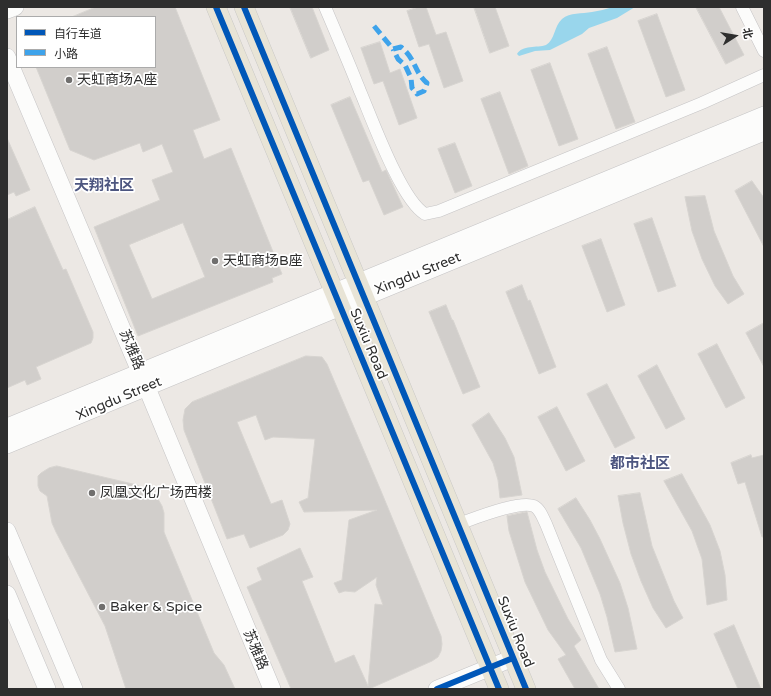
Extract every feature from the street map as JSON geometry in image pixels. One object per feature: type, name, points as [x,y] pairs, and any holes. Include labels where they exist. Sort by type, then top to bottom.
[{"type":"main road","points":[[7,10],[15,7]]},
{"type":"main road","name":"Suxiu Road","points":[[216,7],[499,689]]},
{"type":"main road","name":"Suxiu Road","points":[[244,7],[526,689]]},
{"type":"main road","name":"苏雅路","points":[[7,57],[272,689]]},
{"type":"main road","name":"Xingdu Street","points":[[7,445],[143,380],[361,289],[764,115]]},
{"type":"main road","name":"Xingdu Street","points":[[361,289],[764,132]]},
{"type":"main road","name":"Xingdu Street","points":[[7,427],[143,380]]},
{"type":"main road","points":[[7,531],[74,689]]},
{"type":"main road","points":[[7,594],[47,689]]},
{"type":"main road","points":[[438,689],[513,658]]},
{"type":"street","points":[[325,7],[397,177],[412,200],[425,214],[433,213],[446,208],[702,103],[764,75]]},
{"type":"street","points":[[742,7],[764,51]]},
{"type":"street","points":[[458,524],[511,507],[527,505],[536,508],[546,524],[601,660],[619,689]]},
{"type":"water","points":[[613,7],[635,7],[617,18],[589,28],[582,34],[550,50],[535,51],[519,56],[517,54],[522,49],[542,46],[549,43],[557,25],[565,17],[572,14],[595,12]]},
{"type":"building","points":[[96,7],[175,7],[220,120],[193,130],[204,159],[231,148],[282,274],[272,278],[273,282],[138,336],[94,227],[160,200],[152,180],[173,172],[162,144],[143,152],[140,143],[94,160],[70,150],[36,68],[156,68],[156,16],[74,16]],"holes":[[[183,223],[205,277],[152,299],[129,245]]]},
{"type":"building","points":[[290,7],[312,7],[329,50],[311,58]]},
{"type":"building","points":[[419,7],[426,7],[436,35],[446,32],[463,81],[444,88],[429,44],[419,47],[407,11]]},
{"type":"building","points":[[474,7],[495,7],[509,46],[490,53]]},
{"type":"building","points":[[696,7],[719,7],[744,55],[726,64]]},
{"type":"building","points":[[657,14],[685,90],[666,97],[638,21]]},
{"type":"building","points":[[380,42],[390,73],[400,69],[417,118],[399,125],[383,81],[374,84],[361,48]]},
{"type":"building","points":[[607,47],[635,122],[616,129],[588,54]]},
{"type":"building","points":[[550,63],[578,139],[559,146],[531,70]]},
{"type":"building","points":[[500,92],[528,166],[509,174],[481,99]]},
{"type":"building","points":[[350,97],[382,172],[386,170],[403,207],[384,215],[369,180],[363,182],[331,105]]},
{"type":"building","points":[[7,138],[30,190],[16,196],[14,192],[7,195]]},
{"type":"building","points":[[455,143],[472,186],[455,193],[438,149]]},
{"type":"building","points":[[752,181],[764,198],[764,247],[735,191]]},
{"type":"building","points":[[705,196],[714,231],[733,276],[744,294],[728,304],[715,286],[702,259],[692,231],[685,197]]},
{"type":"building","points":[[35,207],[63,270],[66,269],[93,332],[93,338],[91,343],[36,367],[41,379],[27,385],[25,380],[7,388],[7,220]]},
{"type":"building","points":[[652,218],[676,286],[658,292],[634,224]]},
{"type":"building","points":[[601,239],[625,305],[607,312],[582,246]]},
{"type":"building","points":[[522,285],[528,301],[530,300],[556,367],[539,374],[506,292]]},
{"type":"building","points":[[446,305],[480,387],[463,394],[429,312]]},
{"type":"building","points":[[764,323],[764,367],[746,333]]},
{"type":"building","points":[[717,344],[745,398],[726,408],[698,354]]},
{"type":"building","points":[[306,356],[322,357],[327,364],[441,636],[441,651],[438,657],[369,689],[291,689],[247,587],[262,580],[257,568],[300,548],[313,577],[302,581],[335,663],[354,655],[368,686],[375,604],[383,605],[376,585],[377,577],[355,592],[345,591],[339,593],[334,583],[342,580],[349,520],[377,510],[304,512],[299,502],[308,498],[315,439],[273,437],[265,440],[256,415],[237,422],[271,504],[282,500],[290,524],[288,530],[283,535],[250,548],[244,534],[227,539],[184,430],[183,420],[185,409],[192,402]]},
{"type":"building","points":[[657,365],[685,419],[666,429],[638,376]]},
{"type":"building","points":[[607,384],[635,438],[615,448],[587,394]]},
{"type":"building","points":[[557,407],[585,461],[566,471],[538,417]]},
{"type":"building","points":[[489,413],[505,438],[514,457],[522,495],[500,498],[498,480],[493,463],[472,425]]},
{"type":"building","points":[[751,455],[752,458],[764,455],[764,537],[762,537],[745,482],[738,484],[731,463]]},
{"type":"building","points":[[57,466],[137,485],[158,499],[164,513],[164,532],[166,537],[214,653],[224,665],[235,689],[126,689],[105,626],[56,532],[52,523],[47,496],[40,491],[38,486],[38,476],[49,468]]},
{"type":"building","points":[[682,474],[710,525],[720,551],[725,575],[727,600],[707,605],[702,559],[692,531],[664,481]]},
{"type":"building","points":[[640,493],[652,546],[674,601],[683,618],[666,628],[653,608],[641,581],[631,554],[623,523],[618,496]]},
{"type":"building","points":[[576,498],[600,539],[620,583],[628,608],[637,649],[615,652],[600,594],[581,548],[558,509]]},
{"type":"building","points":[[527,512],[537,550],[545,572],[568,619],[581,640],[574,646],[599,689],[575,689],[558,659],[566,655],[548,630],[525,582],[509,531],[507,516]]},
{"type":"building","points":[[734,625],[761,689],[738,689],[714,634]]},
{"type":"marked path","points":[[374,26],[393,49],[401,47],[410,56],[423,79],[427,83],[424,91],[417,94],[412,88],[411,78],[405,65],[398,59],[393,49]]},
{"type":"cycle path","points":[[216,7],[499,689]]},
{"type":"cycle path","points":[[244,7],[526,689]]},
{"type":"cycle path","points":[[437,689],[513,658]]},
{"type":"place","name":"天虹商场A座","points":[[69,80]]},
{"type":"place","name":"天虹商场B座","points":[[215,261]]},
{"type":"place","name":"凤凰文化广场西楼","points":[[92,493]]},
{"type":"place","name":"Baker & Spice","points":[[102,607]]},
{"type":"district","name":"天翔社区","points":[[104,186]]},
{"type":"district","name":"都市社区","points":[[640,464]]}]
